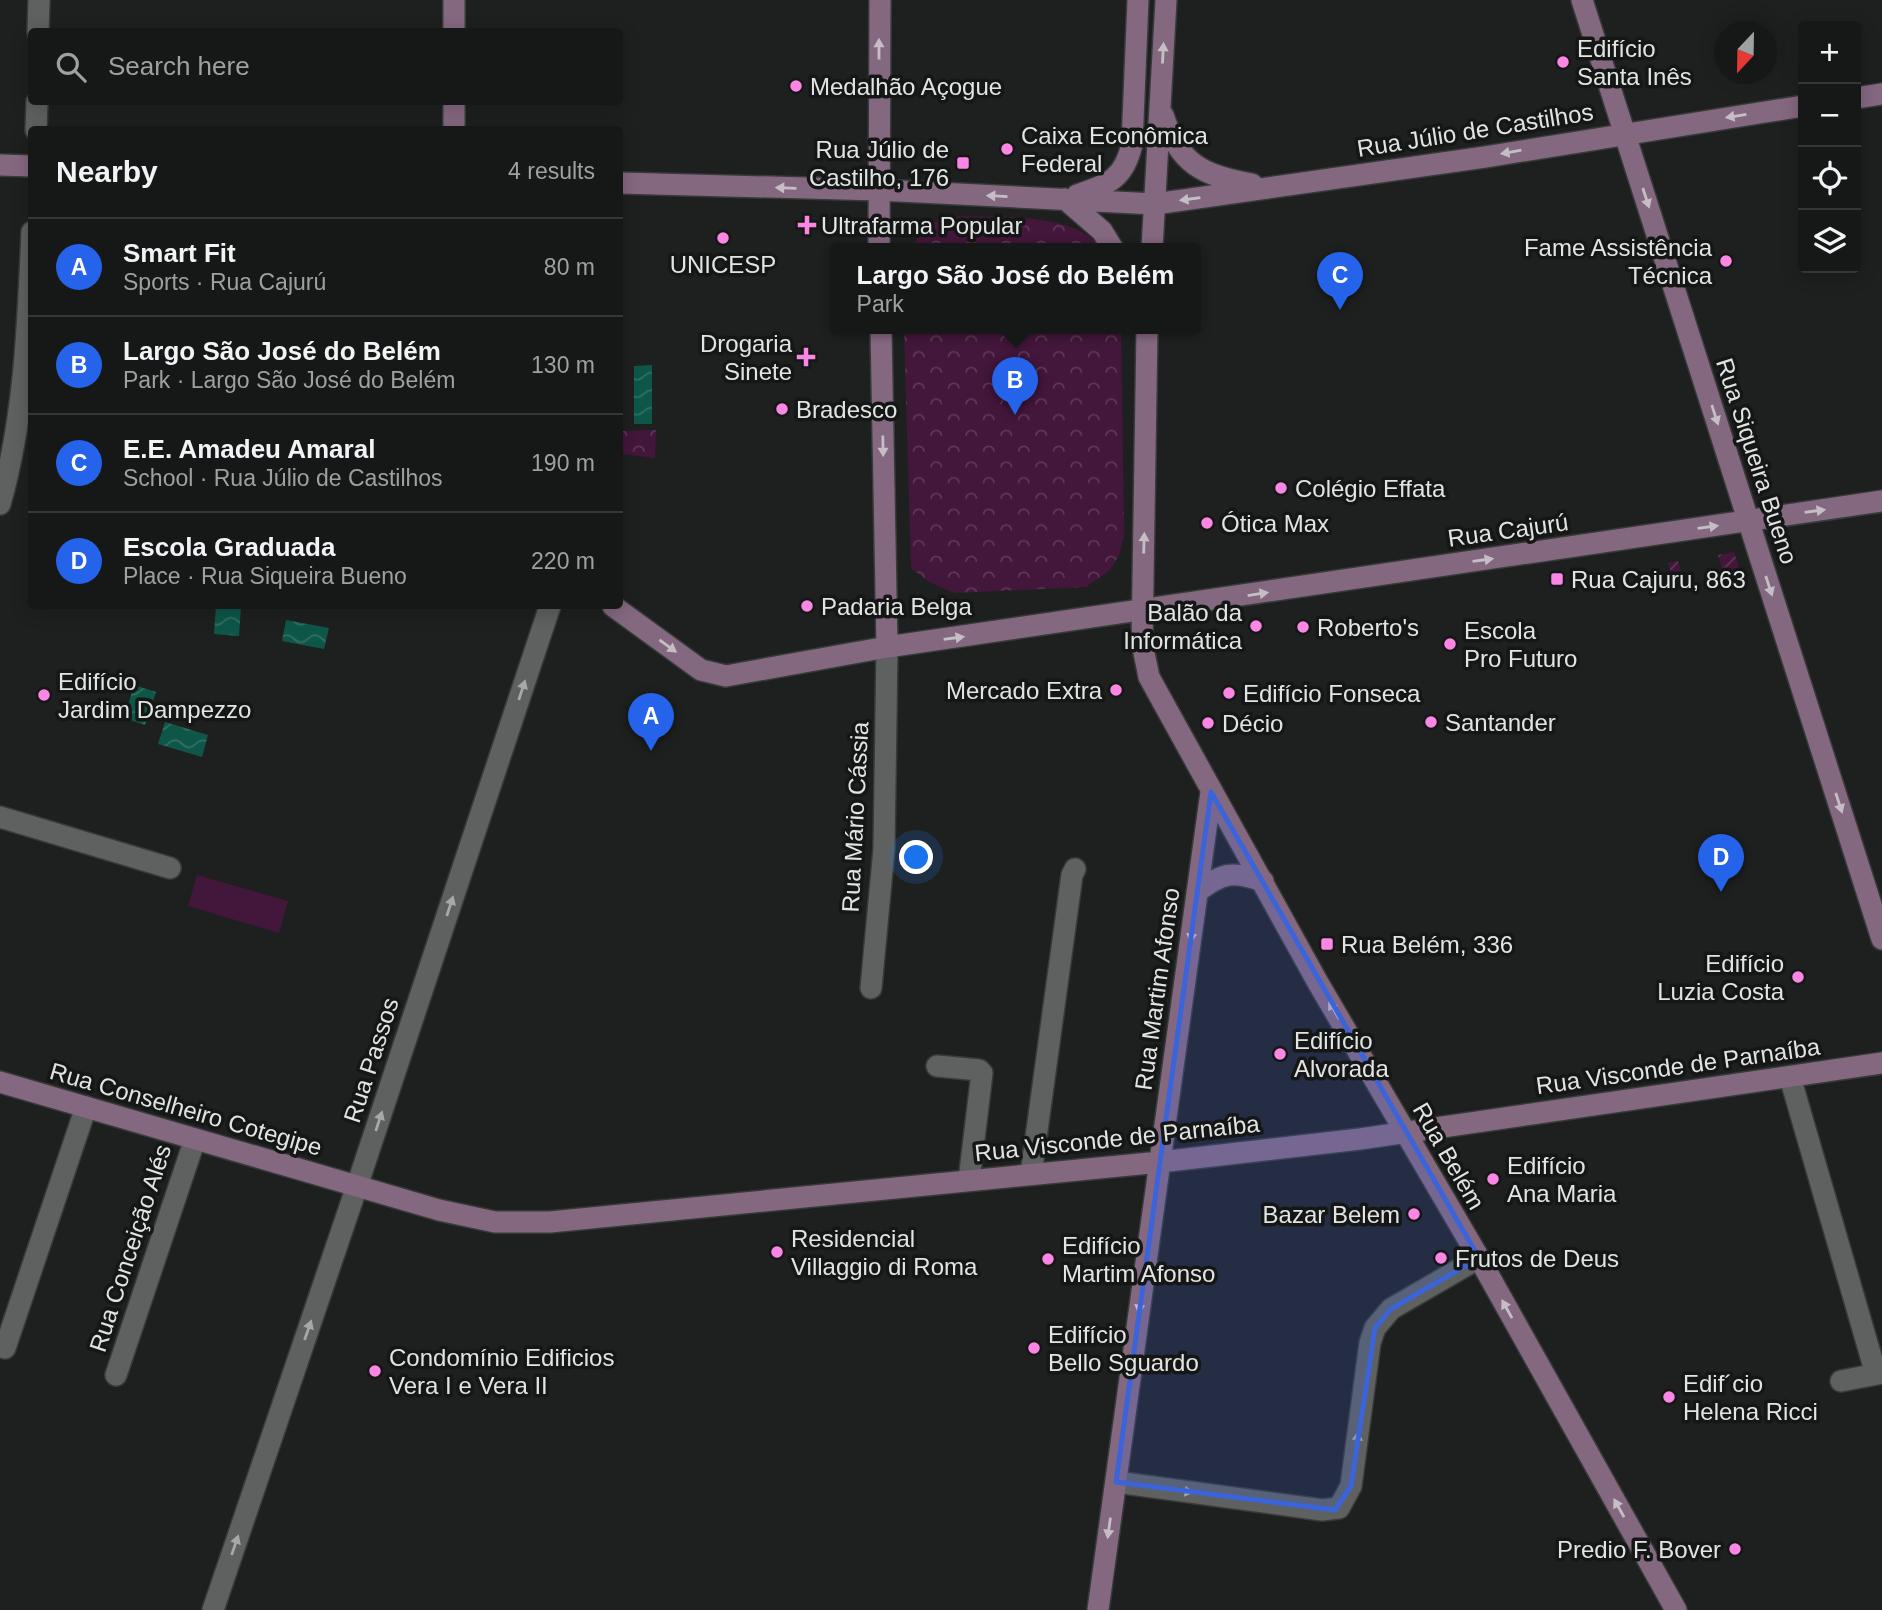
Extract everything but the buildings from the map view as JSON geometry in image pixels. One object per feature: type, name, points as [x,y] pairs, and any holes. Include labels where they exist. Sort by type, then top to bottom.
[{"type":"street","points":[[38,28],[39,0]]},
{"type":"street","points":[[454,0],[454,28]]},
{"type":"street","points":[[879,243],[880,0]]},
{"type":"street","points":[[1109,243],[1102,231],[1065,199],[1110,183],[1125,165],[1132,144],[1138,0]]},
{"type":"street","points":[[1152,243],[1166,0]]},
{"type":"street","name":"Rua Siqueira Bueno","points":[[1582,0],[1882,939]]},
{"type":"street","points":[[1861,97],[1882,94]]},
{"type":"street","points":[[36,126],[37,105]]},
{"type":"street","points":[[454,105],[454,126]]},
{"type":"street","points":[[1160,106],[1170,136],[1183,156],[1199,169],[1221,179],[1275,187]]},
{"type":"street","name":"Rua Júlio de Castilhos","points":[[879,190],[1155,204],[1485,157],[1798,107]]},
{"type":"street","points":[[0,166],[28,166]]},
{"type":"street","points":[[623,183],[879,190]]},
{"type":"street","points":[[0,504],[8,436],[22,402],[28,300]]},
{"type":"street","points":[[881,334],[887,647]]},
{"type":"street","name":"Rua Belém","points":[[1147,334],[1142,643],[1149,677],[1211,792],[1479,1258],[1676,1610]]},
{"type":"street","name":"Rua Cajurú","points":[[617,609],[701,670],[726,676],[887,647],[1882,502]]},
{"type":"street","name":"Rua Passos","points":[[213,1610],[549,609]]},
{"type":"street","name":"Rua Mário Cássia","points":[[871,988],[884,849],[887,647]]},
{"type":"street","name":"Rua Martim Afonso","points":[[1098,1610],[1211,792]]},
{"type":"street","points":[[0,817],[170,868]]},
{"type":"street","points":[[1031,1174],[1072,875],[1075,869]]},
{"type":"street","points":[[1197,892],[1218,877],[1230,873],[1263,881]]},
{"type":"street","name":"Rua Visconde de Parnaíba","points":[[357,1186],[439,1210],[495,1222],[550,1222],[1160,1162],[1405,1133],[1882,1063]]},
{"type":"street","points":[[937,1066],[979,1070],[982,1073],[969,1180]]},
{"type":"street","points":[[1790,1077],[1879,1374],[1841,1381]]},
{"type":"street","name":"Rua Conselheiro Cotegipe","points":[[0,1082],[357,1186]]},
{"type":"street","points":[[5,1348],[86,1107]]},
{"type":"street","name":"Rua Conceição Alés","points":[[116,1374],[195,1139]]},
{"type":"street","points":[[1116,1482],[1322,1510],[1339,1508],[1351,1486],[1370,1343],[1375,1328],[1391,1309],[1479,1258]]},
{"type":"highlighted area","points":[[1211,792],[1479,1258],[1391,1309],[1375,1328],[1351,1486],[1335,1510],[1116,1482]]},
{"type":"green space","points":[[948,216],[1030,219],[1073,228],[1089,236],[1095,243],[915,243],[923,227]]},
{"type":"green space","points":[[904,334],[1121,334],[1124,536],[1119,555],[1110,570],[1086,587],[954,593],[929,582],[911,568]]},
{"type":"green space","points":[[656,430],[655,458],[623,454],[623,431]]},
{"type":"green space","points":[[1734,552],[1740,571],[1724,576],[1718,555]]},
{"type":"green space","points":[[1678,561],[1686,587],[1677,591],[1668,563]]},
{"type":"green space","points":[[197,875],[288,901],[279,933],[188,906]]},
{"type":"water","points":[[652,365],[652,424],[634,424],[634,366]]},
{"type":"water","points":[[216,609],[241,609],[239,636],[214,634]]},
{"type":"water","points":[[286,620],[329,628],[324,649],[282,641]]},
{"type":"water","points":[[134,685],[156,692],[145,725],[124,718]]},
{"type":"water","points":[[165,722],[208,735],[202,757],[158,744]]},
{"type":"place","name":"Edifício Santa Inês","points":[[1563,62]]},
{"type":"place","name":"Medalhão Açogue","points":[[796,86]]},
{"type":"place","name":"Caixa Econômica Federal","points":[[1007,149]]},
{"type":"place","name":"Rua Júlio de Castilho, 176","points":[[963,163]]},
{"type":"place","name":"Ultrafarma Popular","points":[[807,225]]},
{"type":"place","name":"UNICESP","points":[[723,238]]},
{"type":"place","name":"Fame Assistência Técnica","points":[[1726,261]]},
{"type":"place","name":"E.E. Amadeu Amaral","points":[[1340,310]]},
{"type":"place","name":"Drogaria Sinete","points":[[806,357]]},
{"type":"place","name":"Bradesco","points":[[782,409]]},
{"type":"place","name":"Largo São José do Belém","points":[[1015,415]]},
{"type":"place","name":"Colégio Effata","points":[[1281,488]]},
{"type":"place","name":"Ótica Max","points":[[1207,523]]},
{"type":"place","name":"Rua Cajuru, 863","points":[[1557,579]]},
{"type":"place","name":"Padaria Belga","points":[[807,606]]},
{"type":"place","name":"Balão da Informática","points":[[1256,626]]},
{"type":"place","name":"Roberto's","points":[[1303,627]]},
{"type":"place","name":"Escola Pro Futuro","points":[[1450,644]]},
{"type":"place","name":"Mercado Extra","points":[[1116,690]]},
{"type":"place","name":"Edifício Fonseca","points":[[1229,693]]},
{"type":"place","name":"Edifício Jardim Dampezzo","points":[[44,695]]},
{"type":"place","name":"Santander","points":[[1431,722]]},
{"type":"place","name":"Décio","points":[[1208,723]]},
{"type":"place","name":"Smart Fit","points":[[651,751]]},
{"type":"place","name":"Escola Graduada","points":[[1721,892]]},
{"type":"place","name":"Rua Belém, 336","points":[[1327,944]]},
{"type":"place","name":"Edifício Luzia Costa","points":[[1798,977]]},
{"type":"place","name":"Edifício Alvorada","points":[[1280,1054]]},
{"type":"place","name":"Edifício Ana Maria","points":[[1493,1179]]},
{"type":"place","name":"Bazar Belem","points":[[1414,1214]]},
{"type":"place","name":"Residencial Villaggio di Roma","points":[[777,1252]]},
{"type":"place","name":"Frutos de Deus","points":[[1441,1258]]},
{"type":"place","name":"Edifício Martim Afonso","points":[[1048,1259]]},
{"type":"place","name":"Edifício Bello Sguardo","points":[[1034,1348]]},
{"type":"place","name":"Condomínio Edificios Vera I e Vera II","points":[[375,1371]]},
{"type":"place","name":"Edif´cio Helena Ricci","points":[[1669,1397]]},
{"type":"place","name":"Predio F. Bover","points":[[1735,1549]]}]
